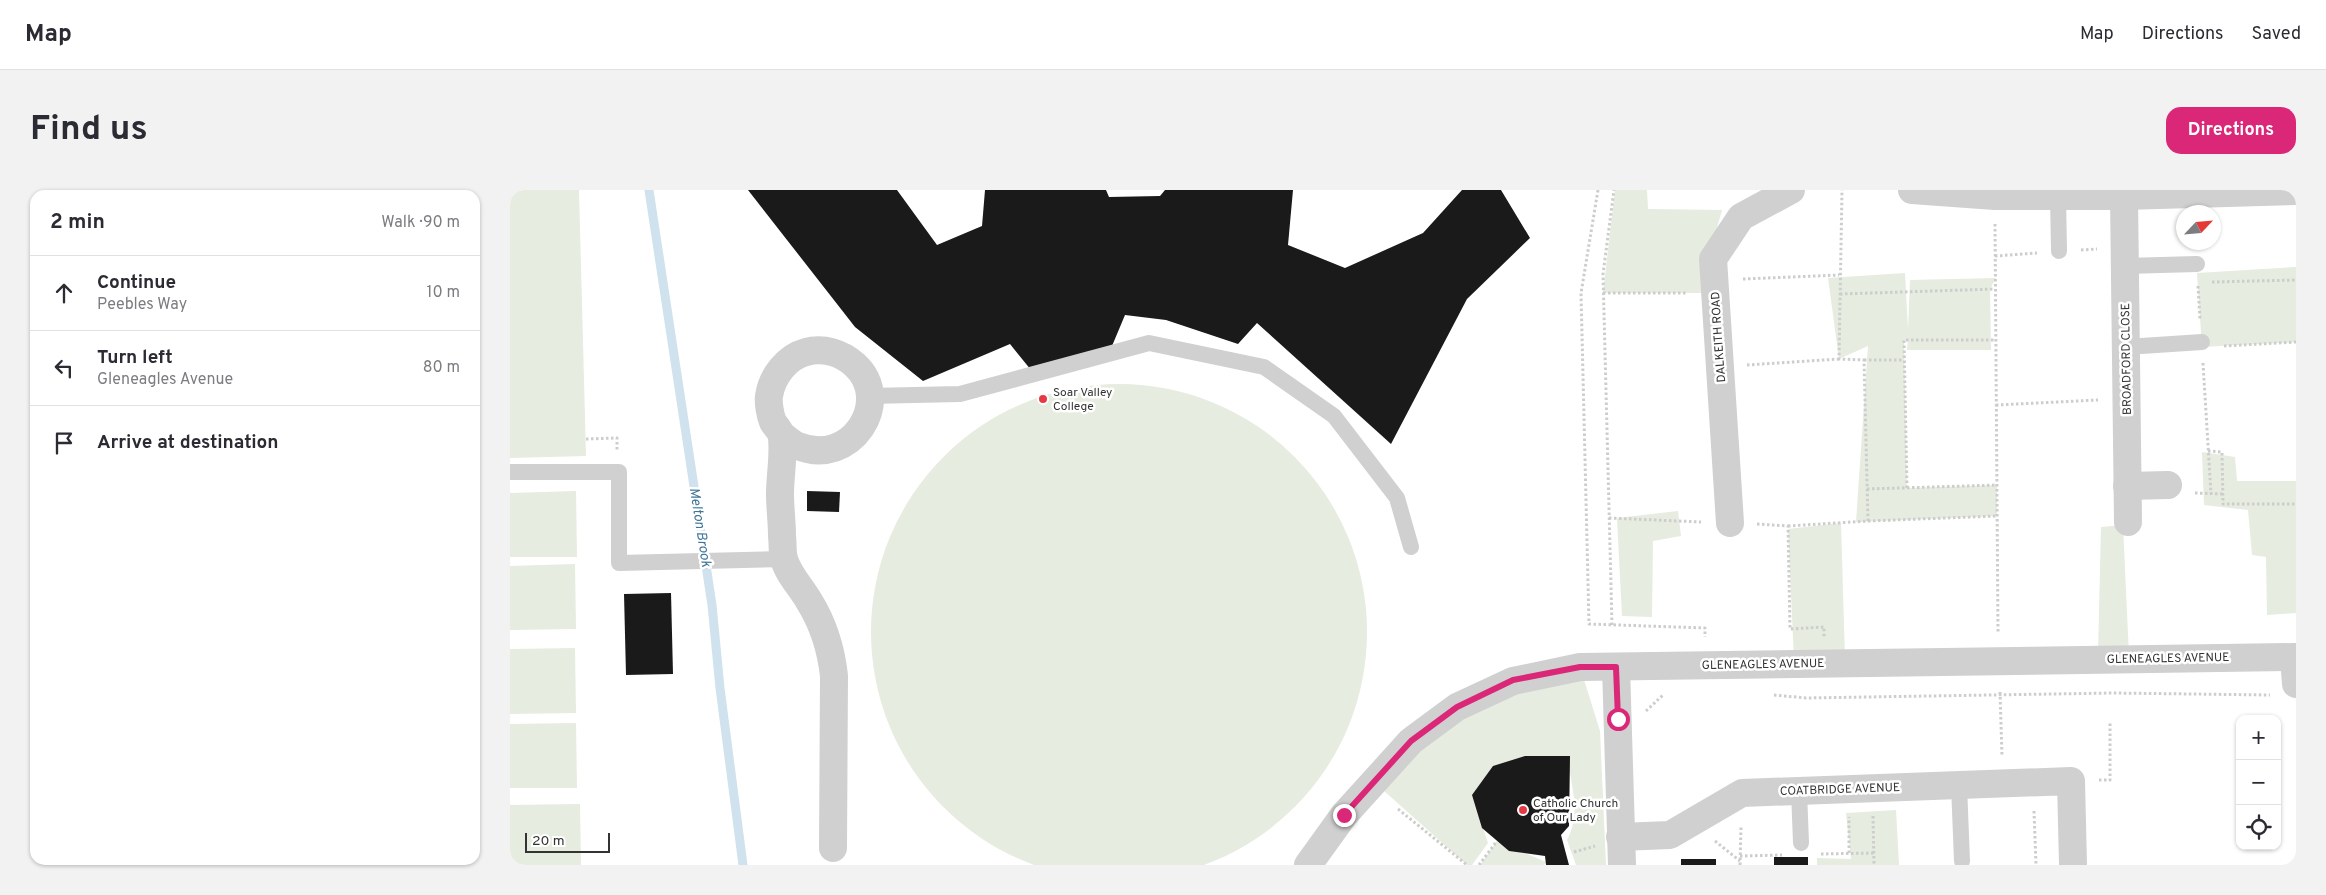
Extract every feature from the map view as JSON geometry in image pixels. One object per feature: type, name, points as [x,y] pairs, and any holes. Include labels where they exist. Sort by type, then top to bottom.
[{"type":"street","name":"DALKEITH ROAD","points":[[1730,523],[1713,259],[1741,217],[1791,190]]},
{"type":"street","points":[[1912,190],[1995,196],[2031,193],[2058,196],[2124,196],[2296,191]]},
{"type":"street","name":"BROADFORD CLOSE","points":[[2124,196],[2128,522]]},
{"type":"street","points":[[818,350],[836,353],[856,365],[866,380],[870,396],[868,414],[863,426],[852,439],[831,450],[814,451],[797,446],[782,436],[773,421],[769,397],[773,380],[789,360],[805,352],[818,350]]},
{"type":"street","points":[[782,436],[780,495],[784,559],[823,626],[831,652],[834,676],[833,848]]},
{"type":"street","points":[[2128,486],[2168,485]]},
{"type":"street","points":[[2286,690],[2295,657]]},
{"type":"street","name":"GLENEAGLES AVENUE","points":[[1308,865],[1344,815],[1411,741],[1457,707],[1513,680],[1580,667],[2295,657]]},
{"type":"street","points":[[1616,667],[1622,865]]},
{"type":"street","points":[[2071,781],[2073,865]]},
{"type":"street","name":"COATBRIDGE AVENUE","points":[[1620,837],[1670,834],[1742,793],[2071,781]]},
{"type":"lane","points":[[2058,196],[2059,251]]},
{"type":"lane","points":[[2125,266],[2197,264]]},
{"type":"lane","points":[[870,396],[960,394],[1149,343],[1264,367],[1334,416],[1397,498],[1411,547]]},
{"type":"lane","points":[[2126,347],[2202,344]]},
{"type":"lane","points":[[510,472],[618,472],[619,563],[784,559]]},
{"type":"lane","points":[[1959,785],[1962,861]]},
{"type":"lane","points":[[1799,791],[1801,843]]},
{"type":"path","points":[[1589,624],[1581,293],[1598,190]]},
{"type":"path","points":[[1612,624],[1603,274],[1614,190]]},
{"type":"path","points":[[1839,359],[1842,190]]},
{"type":"path","points":[[1995,196],[1997,660],[2003,784]]},
{"type":"path","points":[[2197,264],[2210,494]]},
{"type":"path","points":[[1604,293],[1840,275]]},
{"type":"path","points":[[2208,283],[2296,280]]},
{"type":"path","points":[[1840,294],[1995,289]]},
{"type":"path","points":[[1907,488],[1904,340],[1996,340]]},
{"type":"path","points":[[2202,344],[2296,342]]},
{"type":"path","points":[[1720,367],[1839,359],[1904,360]]},
{"type":"path","points":[[1864,360],[1868,521]]},
{"type":"path","points":[[1996,405],[2126,399]]},
{"type":"path","points":[[2208,451],[2222,452],[2223,504],[2296,504]]},
{"type":"path","points":[[1867,489],[1997,485]]},
{"type":"path","points":[[1609,518],[1788,526],[1997,516]]},
{"type":"path","points":[[1788,526],[1790,629],[1824,627],[1825,663]]},
{"type":"path","points":[[1767,694],[1806,698],[2286,690]]},
{"type":"path","points":[[2071,781],[2110,780],[2110,723]]},
{"type":"path","points":[[2033,783],[2036,865]]},
{"type":"path","points":[[1849,854],[1861,788]]},
{"type":"path","points":[[1861,788],[1874,865]]},
{"type":"path","points":[[1398,808],[1467,865]]},
{"type":"path","points":[[1479,865],[1497,841]]},
{"type":"shaded area","points":[[510,190],[579,190],[586,456],[510,458]]},
{"type":"shaded area","points":[[1615,190],[1647,190],[1648,209],[1722,210],[1712,246],[1711,293],[1603,293]]},
{"type":"shaded area","points":[[2296,267],[2296,342],[2202,347],[2197,273]]},
{"type":"shaded area","points":[[1905,273],[1908,330],[1910,280],[1996,278],[1990,289],[1991,350],[1907,350],[1908,339],[1904,341],[1907,488],[1997,485],[1997,516],[1856,522],[1868,346],[1839,359],[1828,278]]},
{"type":"shaded area","points":[[1119,384],[1167,389],[1214,403],[1236,413],[1257,426],[1294,457],[1325,494],[1338,515],[1348,537],[1362,584],[1367,632],[1362,680],[1348,727],[1338,749],[1325,770],[1294,807],[1257,838],[1236,851],[1214,861],[1167,875],[1119,880],[1071,875],[1024,861],[1002,851],[981,838],[944,807],[913,770],[900,749],[890,727],[876,680],[871,632],[876,584],[890,537],[900,515],[913,494],[944,457],[981,426],[1002,413],[1024,403],[1071,389]]},
{"type":"shaded area","points":[[2202,452],[2235,457],[2237,481],[2296,481],[2296,613],[2267,615],[2266,557],[2252,555],[2248,510],[2204,505]]},
{"type":"shaded area","points":[[576,491],[577,557],[510,557],[510,493]]},
{"type":"shaded area","points":[[1678,511],[1681,536],[1653,541],[1652,617],[1622,616],[1617,518]]},
{"type":"shaded area","points":[[1841,523],[1845,659],[1794,659],[1788,529]]},
{"type":"shaded area","points":[[2123,525],[2129,656],[2098,656],[2101,527]]},
{"type":"shaded area","points":[[575,564],[576,629],[510,630],[510,566]]},
{"type":"shaded area","points":[[575,648],[576,713],[510,714],[510,649]]},
{"type":"shaded area","points":[[1580,667],[1600,731],[1606,865],[1576,865],[1567,840],[1571,832],[1574,815],[1574,799],[1570,773],[1472,795],[1488,843],[1472,865],[1467,865],[1374,782],[1457,707]]},
{"type":"shaded area","points":[[576,723],[577,788],[510,788],[510,724]]},
{"type":"shaded area","points":[[580,804],[581,865],[510,865],[510,805]]},
{"type":"shaded area","points":[[1896,810],[1899,865],[1817,865],[1817,858],[1851,859],[1846,813]]},
{"type":"shaded area","points":[[1497,841],[1546,862],[1544,865],[1480,865]]},
{"type":"building","points":[[748,190],[897,190],[937,245],[982,226],[985,190],[1106,190],[1109,197],[1160,196],[1165,190],[1293,190],[1288,245],[1345,268],[1423,233],[1462,190],[1501,190],[1530,238],[1467,299],[1391,444],[1257,323],[1238,344],[1166,320],[1125,315],[1112,346],[1031,370],[1010,344],[923,381],[855,327]]},
{"type":"building","points":[[807,491],[840,492],[839,512],[807,511]]},
{"type":"building","points":[[671,593],[673,674],[626,675],[624,594]]},
{"type":"building","name":"Catholic Church of Our Lady","points":[[1525,756],[1570,756],[1569,826],[1561,835],[1569,865],[1546,865],[1545,856],[1509,851],[1482,828],[1472,795],[1493,766]]},
{"type":"building","points":[[1774,857],[1808,857],[1808,865],[1774,865]]},
{"type":"building","points":[[1681,859],[1716,859],[1716,865],[1681,865]]},
{"type":"waterway","name":"Melton Brook","points":[[649,190],[712,605],[720,688],[743,865]]},
{"type":"place","name":"Soar Valley College","points":[[1043,399]]},
{"type":"place","name":"Catholic Church of Our Lady","points":[[1523,810]]},
{"type":"route","points":[[1344,815],[1411,741],[1457,707],[1513,680],[1580,667],[1616,667],[1618,719]]}]
